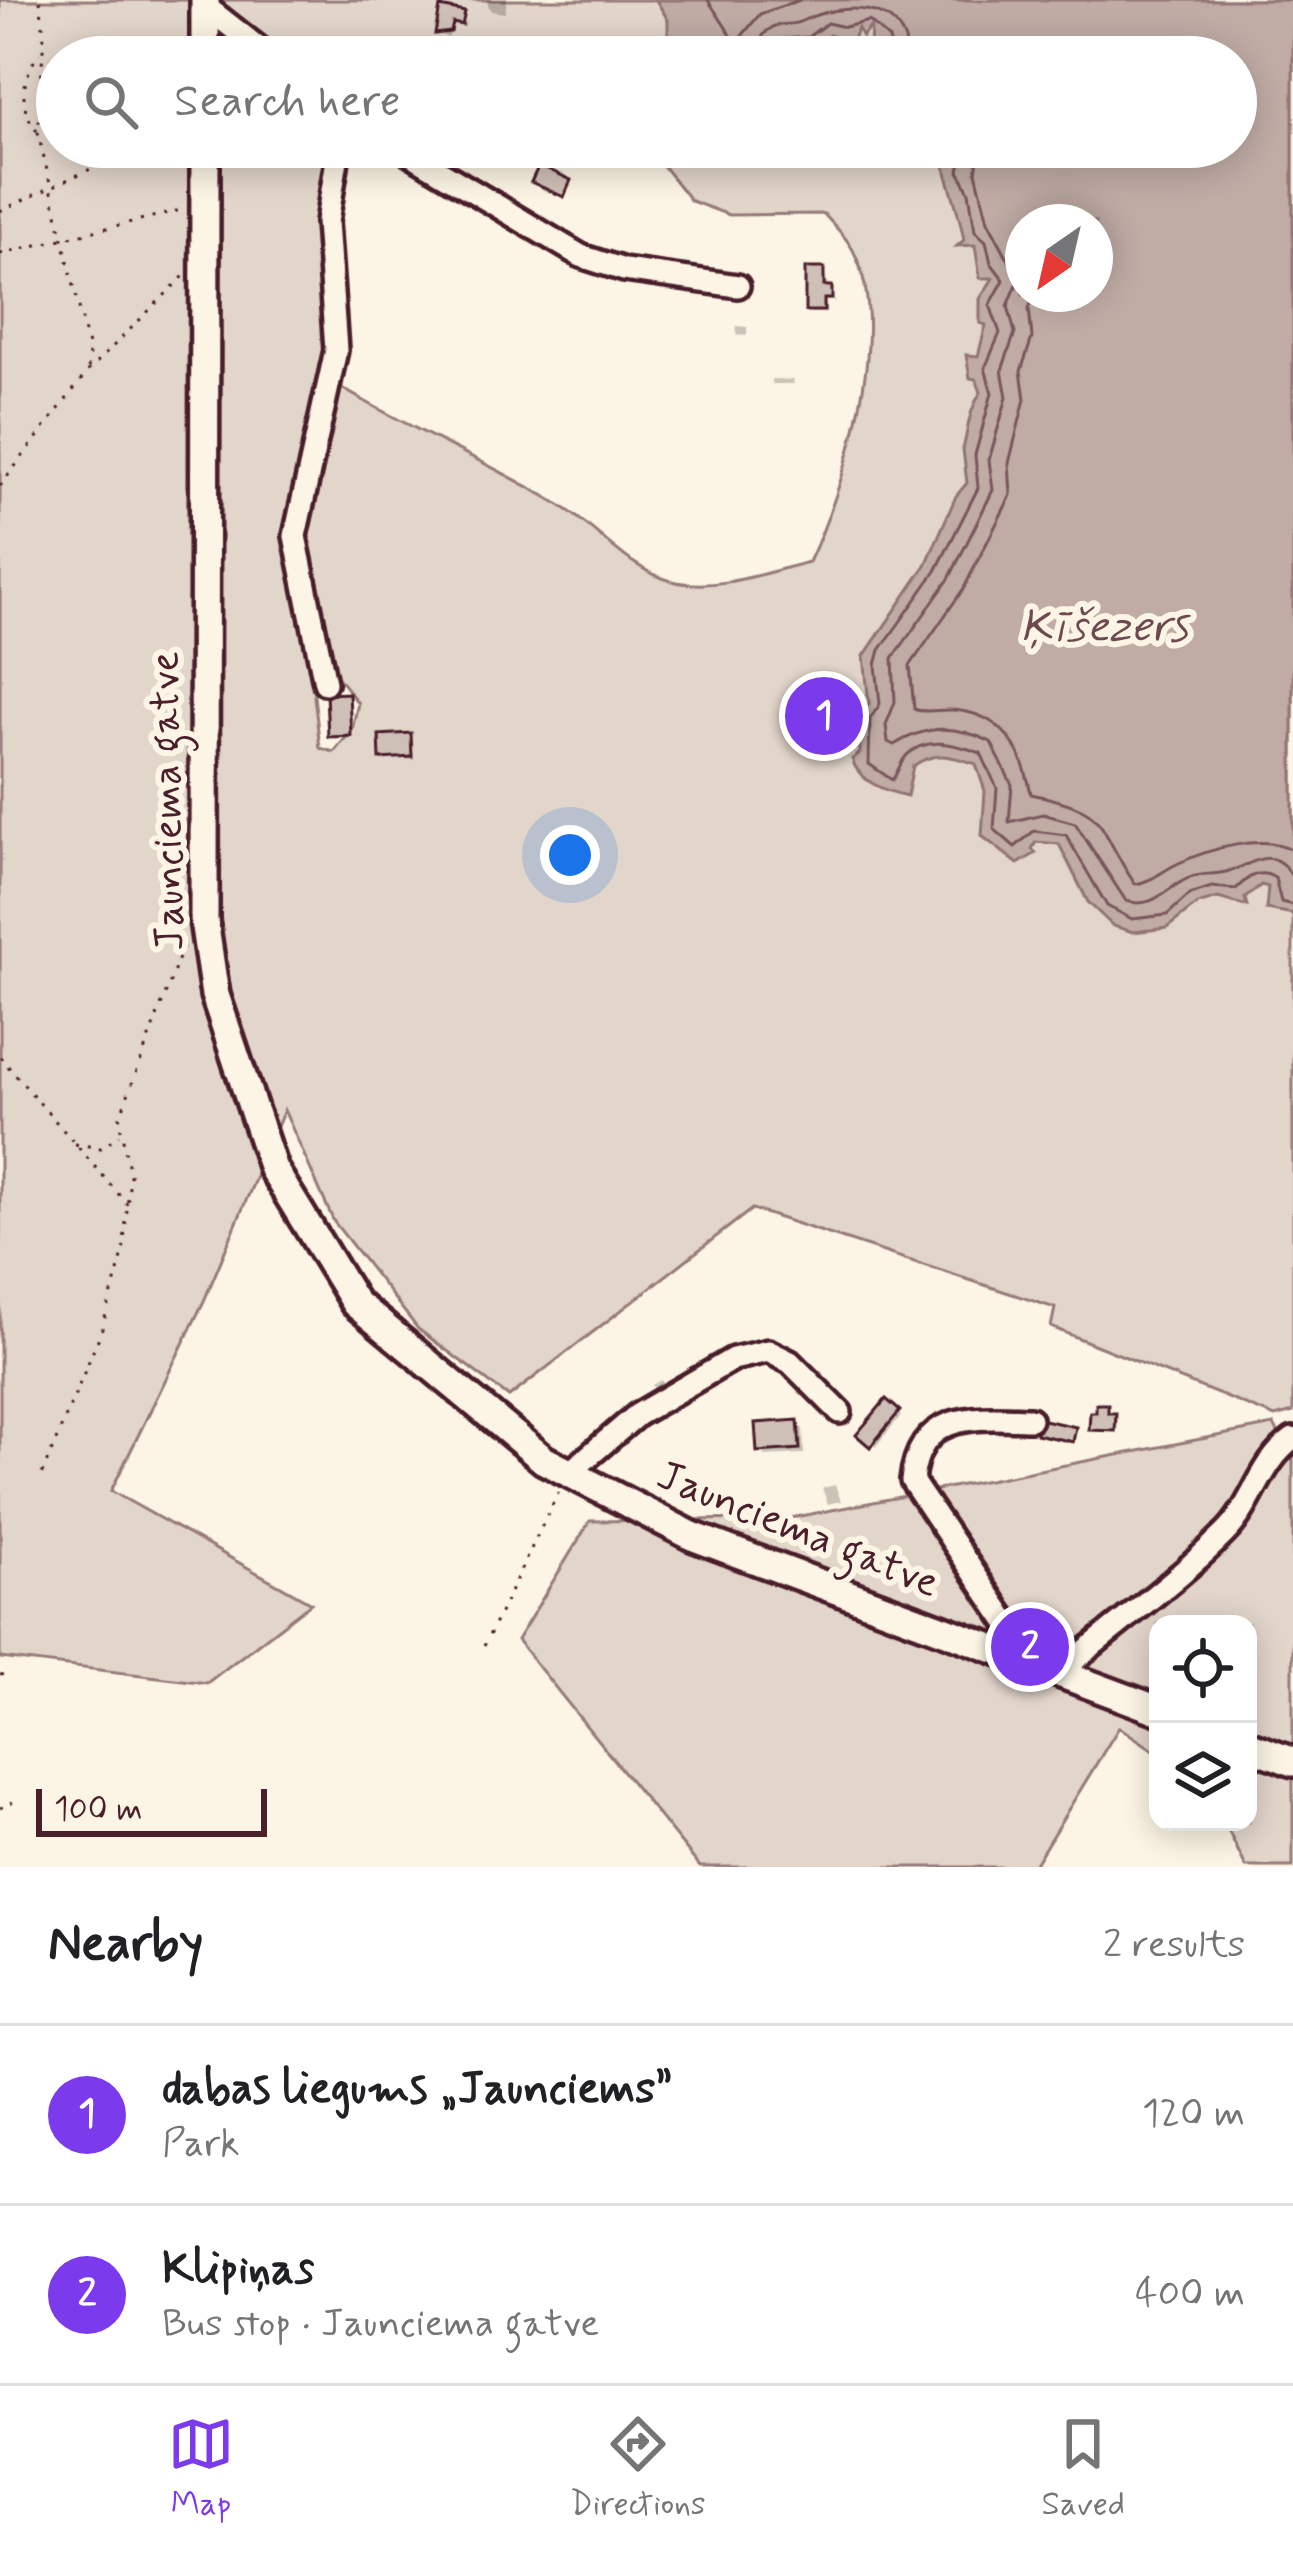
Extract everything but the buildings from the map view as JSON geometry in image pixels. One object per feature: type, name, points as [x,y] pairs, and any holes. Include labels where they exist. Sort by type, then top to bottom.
[{"type":"main road","points":[[205,3],[205,36]]},
{"type":"main road","name":"Jaunciema gatve","points":[[205,168],[204,920],[215,995],[273,1168],[356,1304],[544,1460],[692,1537],[1149,1707]]},
{"type":"main road","points":[[1257,1748],[1293,1762]]},
{"type":"street","points":[[205,3],[245,36]]},
{"type":"street","points":[[325,683],[295,536],[336,350],[327,222],[336,168]]},
{"type":"street","points":[[434,168],[581,256],[624,270],[737,286]]},
{"type":"street","points":[[569,1473],[638,1415],[734,1359],[768,1351],[790,1362],[840,1412]]},
{"type":"street","points":[[1030,1419],[975,1418],[940,1425],[915,1455],[912,1481],[1047,1667],[1223,1535],[1249,1506],[1272,1454],[1293,1439]]},
{"type":"path","points":[[40,0],[41,36]]},
{"type":"path","points":[[36,58],[25,75],[25,116],[36,130]]},
{"type":"path","points":[[44,168],[89,350],[88,371]]},
{"type":"path","points":[[0,211],[92,168]]},
{"type":"path","points":[[0,254],[205,206]]},
{"type":"path","points":[[0,486],[88,371],[204,255]]},
{"type":"path","points":[[42,1474],[101,1332],[130,1207],[119,1119],[178,951],[204,920]]},
{"type":"path","points":[[0,1057],[130,1207]]},
{"type":"path","points":[[75,1144],[101,1148],[121,1133]]},
{"type":"path","points":[[484,1646],[569,1473]]},
{"type":"path","points":[[0,1675],[11,1673]]},
{"type":"path","points":[[0,1808],[13,1802]]},
{"type":"shaded area","points":[[0,0],[1293,0],[1293,1412],[1275,1417],[1051,1327],[1055,1308],[752,1209],[509,1397],[418,1329],[334,1222],[284,1110],[204,1301],[111,1491],[311,1603],[207,1683],[0,1658]],"holes":[[[36,36],[1257,36],[1257,168],[665,168],[691,201],[729,215],[824,214],[850,245],[864,283],[866,364],[849,452],[809,562],[741,579],[689,584],[641,567],[558,504],[330,381],[340,168],[36,168]],[[305,618],[314,647],[358,703],[352,730],[334,752],[320,748]]]},
{"type":"shaded area","points":[[1274,1425],[1293,1458],[1293,1867],[1246,1867],[1228,1831],[1257,1831],[1257,1615],[1149,1615],[1149,1747],[1119,1727],[1033,1867],[700,1867],[517,1640],[590,1521],[785,1519]]},
{"type":"water","name":"Ķīšezers","points":[[656,0],[1293,0],[1293,914],[1266,909],[1268,887],[1261,885],[1245,898],[1247,906],[1218,898],[1197,904],[1167,928],[1133,932],[1113,926],[1088,902],[1059,844],[1036,842],[1032,849],[1036,853],[1018,864],[982,836],[985,791],[976,764],[944,756],[921,761],[913,766],[907,796],[867,779],[852,759],[860,753],[859,708],[869,704],[864,656],[926,565],[956,496],[967,483],[963,449],[981,392],[976,379],[970,378],[966,355],[978,356],[986,325],[980,323],[980,299],[993,278],[980,278],[975,245],[957,246],[964,240],[945,168],[1257,168],[1257,36],[870,36],[871,26],[863,36],[858,28],[854,36],[668,36],[668,20]]},
{"type":"place","name":"dabas liegums „Jaunciems”","points":[[824,716]]},
{"type":"place","name":"Klipiņas","points":[[1030,1647]]}]
